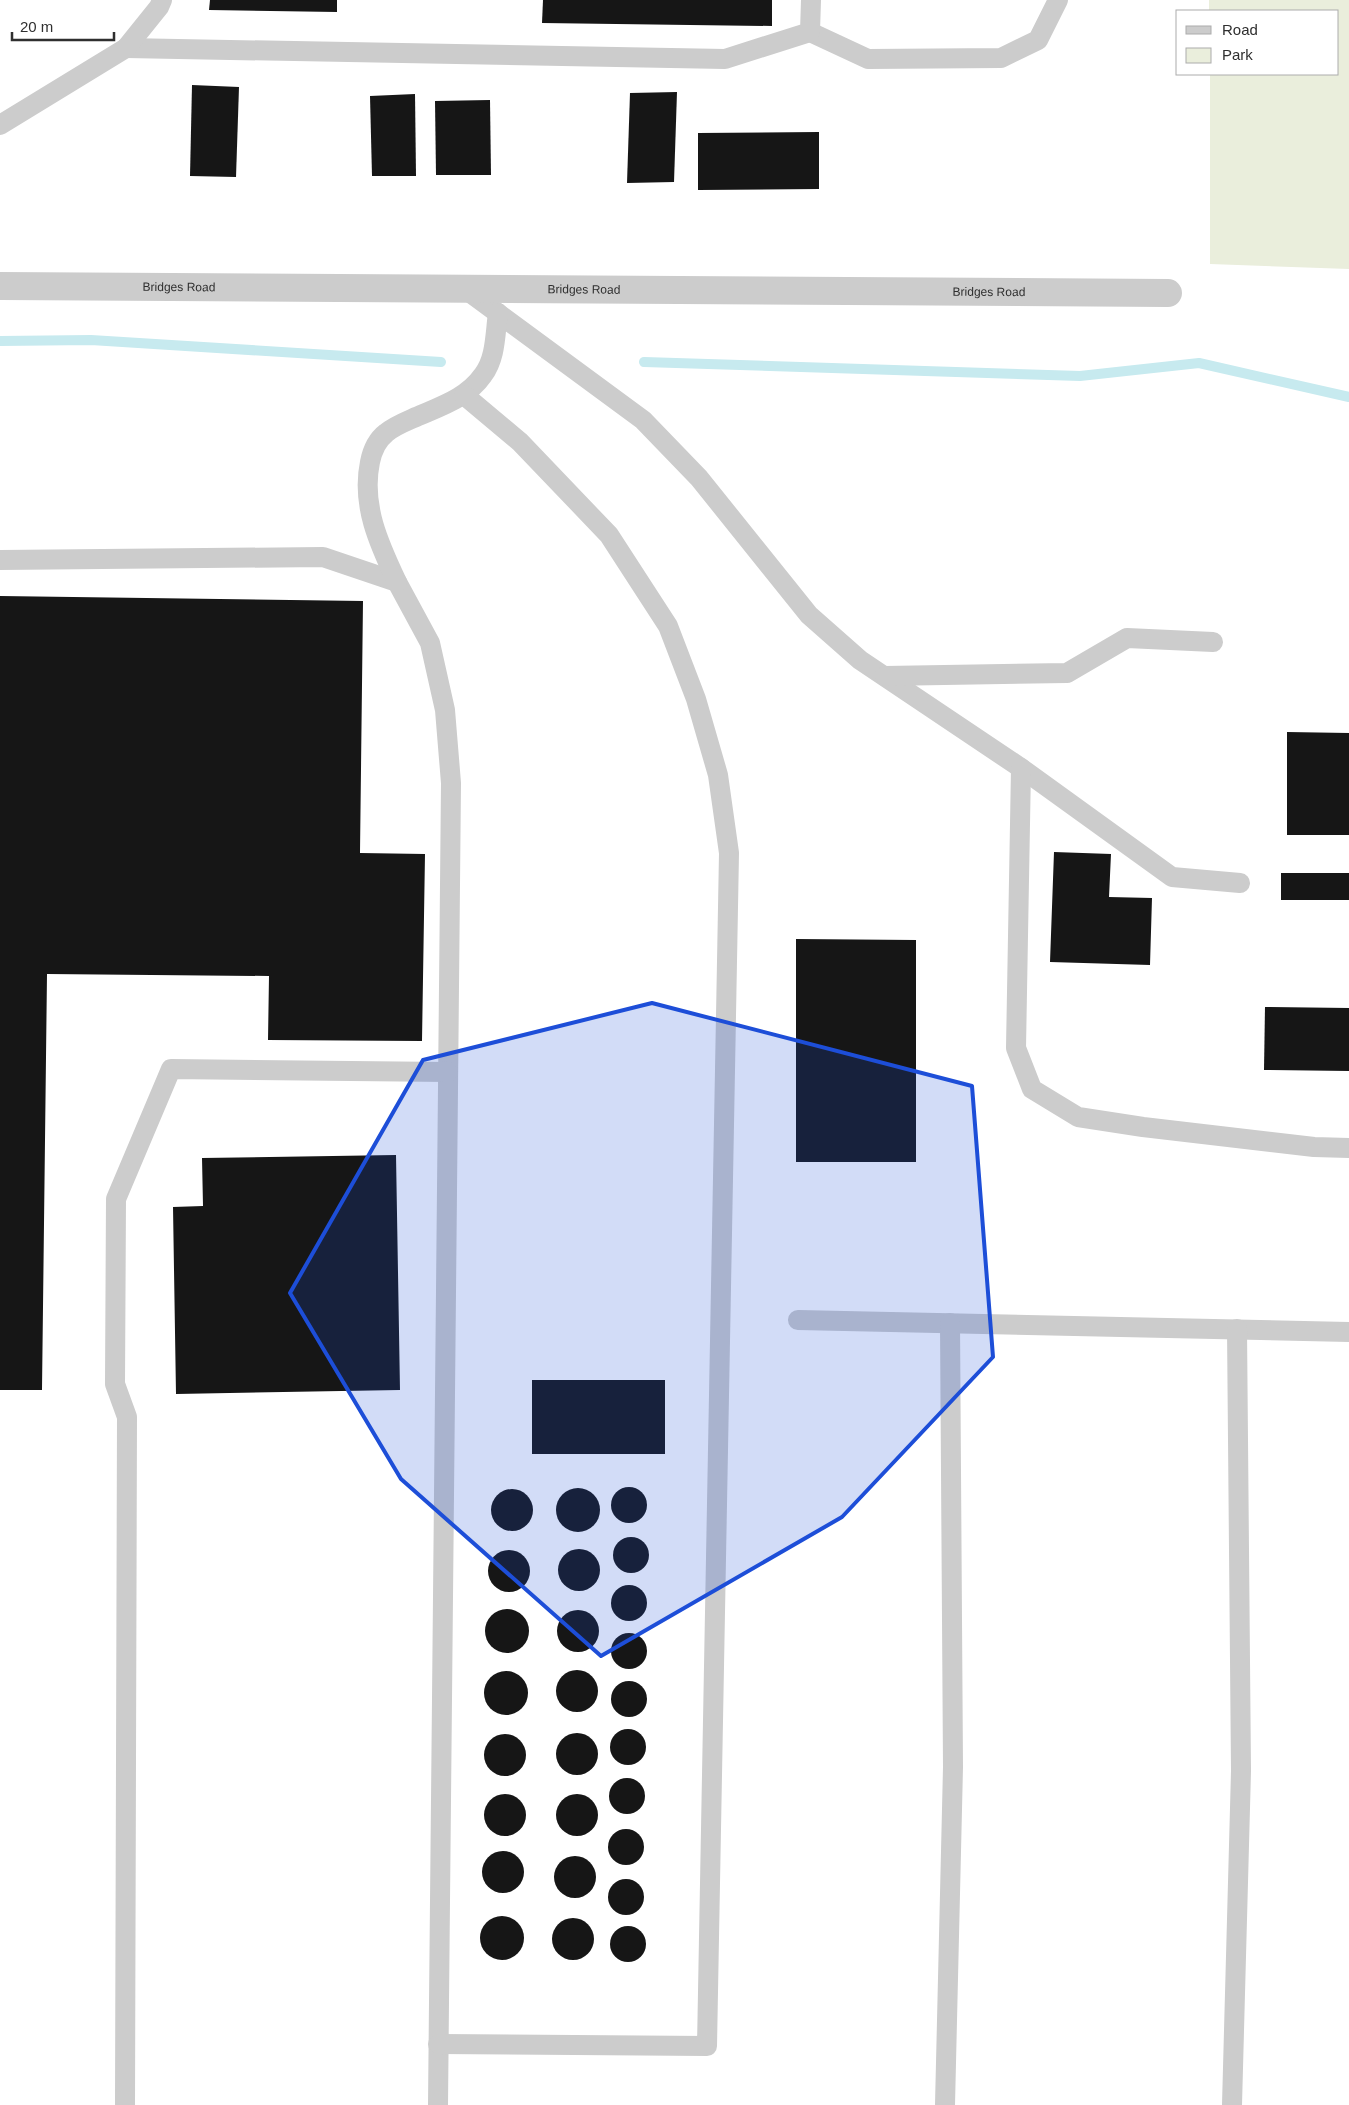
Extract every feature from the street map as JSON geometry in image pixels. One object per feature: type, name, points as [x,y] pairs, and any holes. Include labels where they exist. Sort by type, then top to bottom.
[{"type":"street","name":"Bridges Road","points":[[0,286],[1168,293]]},
{"type":"lane","points":[[0,125],[126,48],[160,7],[162,0]]},
{"type":"lane","points":[[810,32],[811,0]]},
{"type":"lane","points":[[126,48],[725,59],[810,32],[868,59],[1000,58],[1038,40],[1058,0]]},
{"type":"lane","points":[[465,289],[643,420],[699,478],[809,615],[860,660],[1021,768],[1172,877],[1240,883]]},
{"type":"lane","points":[[438,2105],[451,783],[445,710],[430,643],[379,544],[368,505],[367,477],[372,451],[385,433],[464,395],[480,379],[489,364],[498,313]]},
{"type":"lane","points":[[438,2044],[708,2046],[729,863],[718,775],[696,698],[668,626],[609,535],[520,442],[464,395]]},
{"type":"lane","points":[[0,560],[323,557],[397,582]]},
{"type":"lane","points":[[884,676],[1067,673],[1127,638],[1213,642]]},
{"type":"lane","points":[[1021,768],[1016,1048],[1032,1089],[1078,1117],[1314,1148],[1349,1148]]},
{"type":"lane","points":[[125,2105],[127,1417],[115,1384],[116,1199],[171,1069],[448,1072]]},
{"type":"lane","points":[[798,1320],[1349,1332]]},
{"type":"lane","points":[[945,2105],[953,1767],[950,1323]]},
{"type":"lane","points":[[1232,2105],[1242,1771],[1236,1329]]},
{"type":"highlighted area","points":[[652,1003],[972,1086],[993,1357],[842,1517],[601,1656],[401,1479],[290,1293],[423,1060]]},
{"type":"green space","points":[[1209,0],[1349,0],[1349,269],[1210,264],[1210,75],[1339,75],[1339,10],[1209,10]]},
{"type":"building","points":[[210,0],[337,0],[337,12],[209,10]]},
{"type":"building","points":[[543,0],[772,0],[772,26],[542,23]]},
{"type":"building","points":[[192,85],[239,87],[236,177],[190,176]]},
{"type":"building","points":[[677,92],[674,182],[627,183],[630,93]]},
{"type":"building","points":[[415,94],[416,176],[372,176],[370,96]]},
{"type":"building","points":[[490,100],[491,175],[436,175],[435,101]]},
{"type":"building","points":[[819,132],[819,189],[698,190],[698,133]]},
{"type":"building","points":[[0,596],[363,601],[360,853],[425,854],[422,1041],[268,1040],[269,976],[47,974],[42,1390],[0,1390]]},
{"type":"building","points":[[1287,732],[1349,733],[1349,835],[1287,835]]},
{"type":"building","points":[[1054,852],[1111,854],[1109,897],[1152,898],[1150,965],[1050,962]]},
{"type":"building","points":[[1281,873],[1349,873],[1349,900],[1281,900]]},
{"type":"building","points":[[796,939],[916,940],[916,1162],[796,1162]]},
{"type":"building","points":[[1265,1007],[1349,1008],[1349,1071],[1264,1070]]},
{"type":"building","points":[[396,1155],[400,1390],[176,1394],[173,1207],[203,1206],[202,1158]]},
{"type":"building","points":[[532,1380],[665,1380],[665,1454],[532,1454]]},
{"type":"building","points":[[629,1487],[642,1492],[647,1505],[642,1518],[629,1523],[616,1518],[611,1505],[616,1492]]},
{"type":"building","points":[[578,1488],[590,1492],[596,1498],[600,1510],[596,1522],[590,1528],[578,1532],[566,1528],[560,1522],[556,1510],[560,1498],[566,1492]]},
{"type":"building","points":[[516,1489],[524,1492],[530,1498],[533,1510],[530,1522],[524,1528],[508,1531],[500,1528],[494,1522],[491,1506],[494,1498],[500,1492]]},
{"type":"building","points":[[631,1537],[644,1542],[649,1555],[644,1568],[631,1573],[618,1568],[613,1555],[618,1542]]},
{"type":"building","points":[[583,1549],[591,1552],[597,1558],[600,1570],[597,1582],[591,1588],[575,1591],[567,1588],[561,1582],[558,1566],[561,1558],[567,1552]]},
{"type":"building","points":[[513,1550],[521,1553],[527,1559],[530,1571],[527,1583],[521,1589],[505,1592],[497,1589],[491,1583],[488,1567],[491,1559],[497,1553]]},
{"type":"building","points":[[629,1585],[642,1590],[647,1603],[642,1616],[629,1621],[616,1616],[611,1603],[616,1590]]},
{"type":"building","points":[[507,1609],[519,1613],[525,1619],[529,1631],[525,1643],[519,1649],[507,1653],[495,1649],[489,1643],[485,1631],[489,1619],[495,1613]]},
{"type":"building","points":[[582,1610],[590,1613],[596,1619],[599,1631],[596,1643],[590,1649],[574,1652],[566,1649],[560,1643],[557,1627],[560,1619],[566,1613]]},
{"type":"building","points":[[629,1633],[642,1638],[647,1651],[642,1664],[629,1669],[616,1664],[611,1651],[616,1638]]},
{"type":"building","points":[[581,1670],[589,1673],[595,1679],[598,1691],[595,1703],[589,1709],[573,1712],[565,1709],[559,1703],[556,1687],[559,1679],[565,1673]]},
{"type":"building","points":[[506,1671],[518,1675],[524,1681],[528,1693],[524,1705],[518,1711],[506,1715],[494,1711],[488,1705],[484,1693],[488,1681],[494,1675]]},
{"type":"building","points":[[629,1681],[642,1686],[647,1699],[642,1712],[629,1717],[616,1712],[611,1699],[616,1686]]},
{"type":"building","points":[[628,1729],[641,1734],[646,1747],[641,1760],[628,1765],[615,1760],[610,1747],[615,1734]]},
{"type":"building","points":[[581,1733],[589,1736],[595,1742],[598,1754],[595,1766],[589,1772],[573,1775],[565,1772],[559,1766],[556,1750],[559,1742],[565,1736]]},
{"type":"building","points":[[509,1734],[517,1737],[523,1743],[526,1755],[523,1767],[517,1773],[501,1776],[493,1773],[487,1767],[484,1751],[487,1743],[493,1737]]},
{"type":"building","points":[[627,1778],[640,1783],[645,1796],[640,1809],[627,1814],[614,1809],[609,1796],[614,1783]]},
{"type":"building","points":[[509,1794],[517,1797],[523,1803],[526,1815],[523,1827],[517,1833],[501,1836],[493,1833],[487,1827],[484,1811],[487,1803],[493,1797]]},
{"type":"building","points":[[581,1794],[589,1797],[595,1803],[598,1815],[595,1827],[589,1833],[573,1836],[565,1833],[559,1827],[556,1811],[559,1803],[565,1797]]},
{"type":"building","points":[[626,1829],[639,1834],[644,1847],[639,1860],[626,1865],[613,1860],[608,1847],[613,1834]]},
{"type":"building","points":[[507,1851],[515,1854],[521,1860],[524,1872],[521,1884],[515,1890],[499,1893],[491,1890],[485,1884],[482,1868],[485,1860],[491,1854]]},
{"type":"building","points":[[579,1856],[587,1859],[593,1865],[596,1877],[593,1889],[587,1895],[571,1898],[563,1895],[557,1889],[554,1873],[557,1865],[563,1859]]},
{"type":"building","points":[[626,1879],[639,1884],[644,1897],[639,1910],[626,1915],[613,1910],[608,1897],[613,1884]]},
{"type":"building","points":[[502,1916],[514,1920],[520,1926],[524,1938],[520,1950],[514,1956],[502,1960],[490,1956],[484,1950],[480,1938],[484,1926],[490,1920]]},
{"type":"building","points":[[577,1918],[585,1921],[591,1927],[594,1939],[591,1951],[585,1957],[569,1960],[561,1957],[555,1951],[552,1935],[555,1927],[561,1921]]},
{"type":"building","points":[[628,1926],[641,1931],[646,1944],[641,1957],[628,1962],[615,1957],[610,1944],[615,1931]]},
{"type":"waterway","points":[[0,341],[91,340],[441,362]]},
{"type":"waterway","points":[[644,362],[1080,376],[1199,363],[1349,397]]}]
